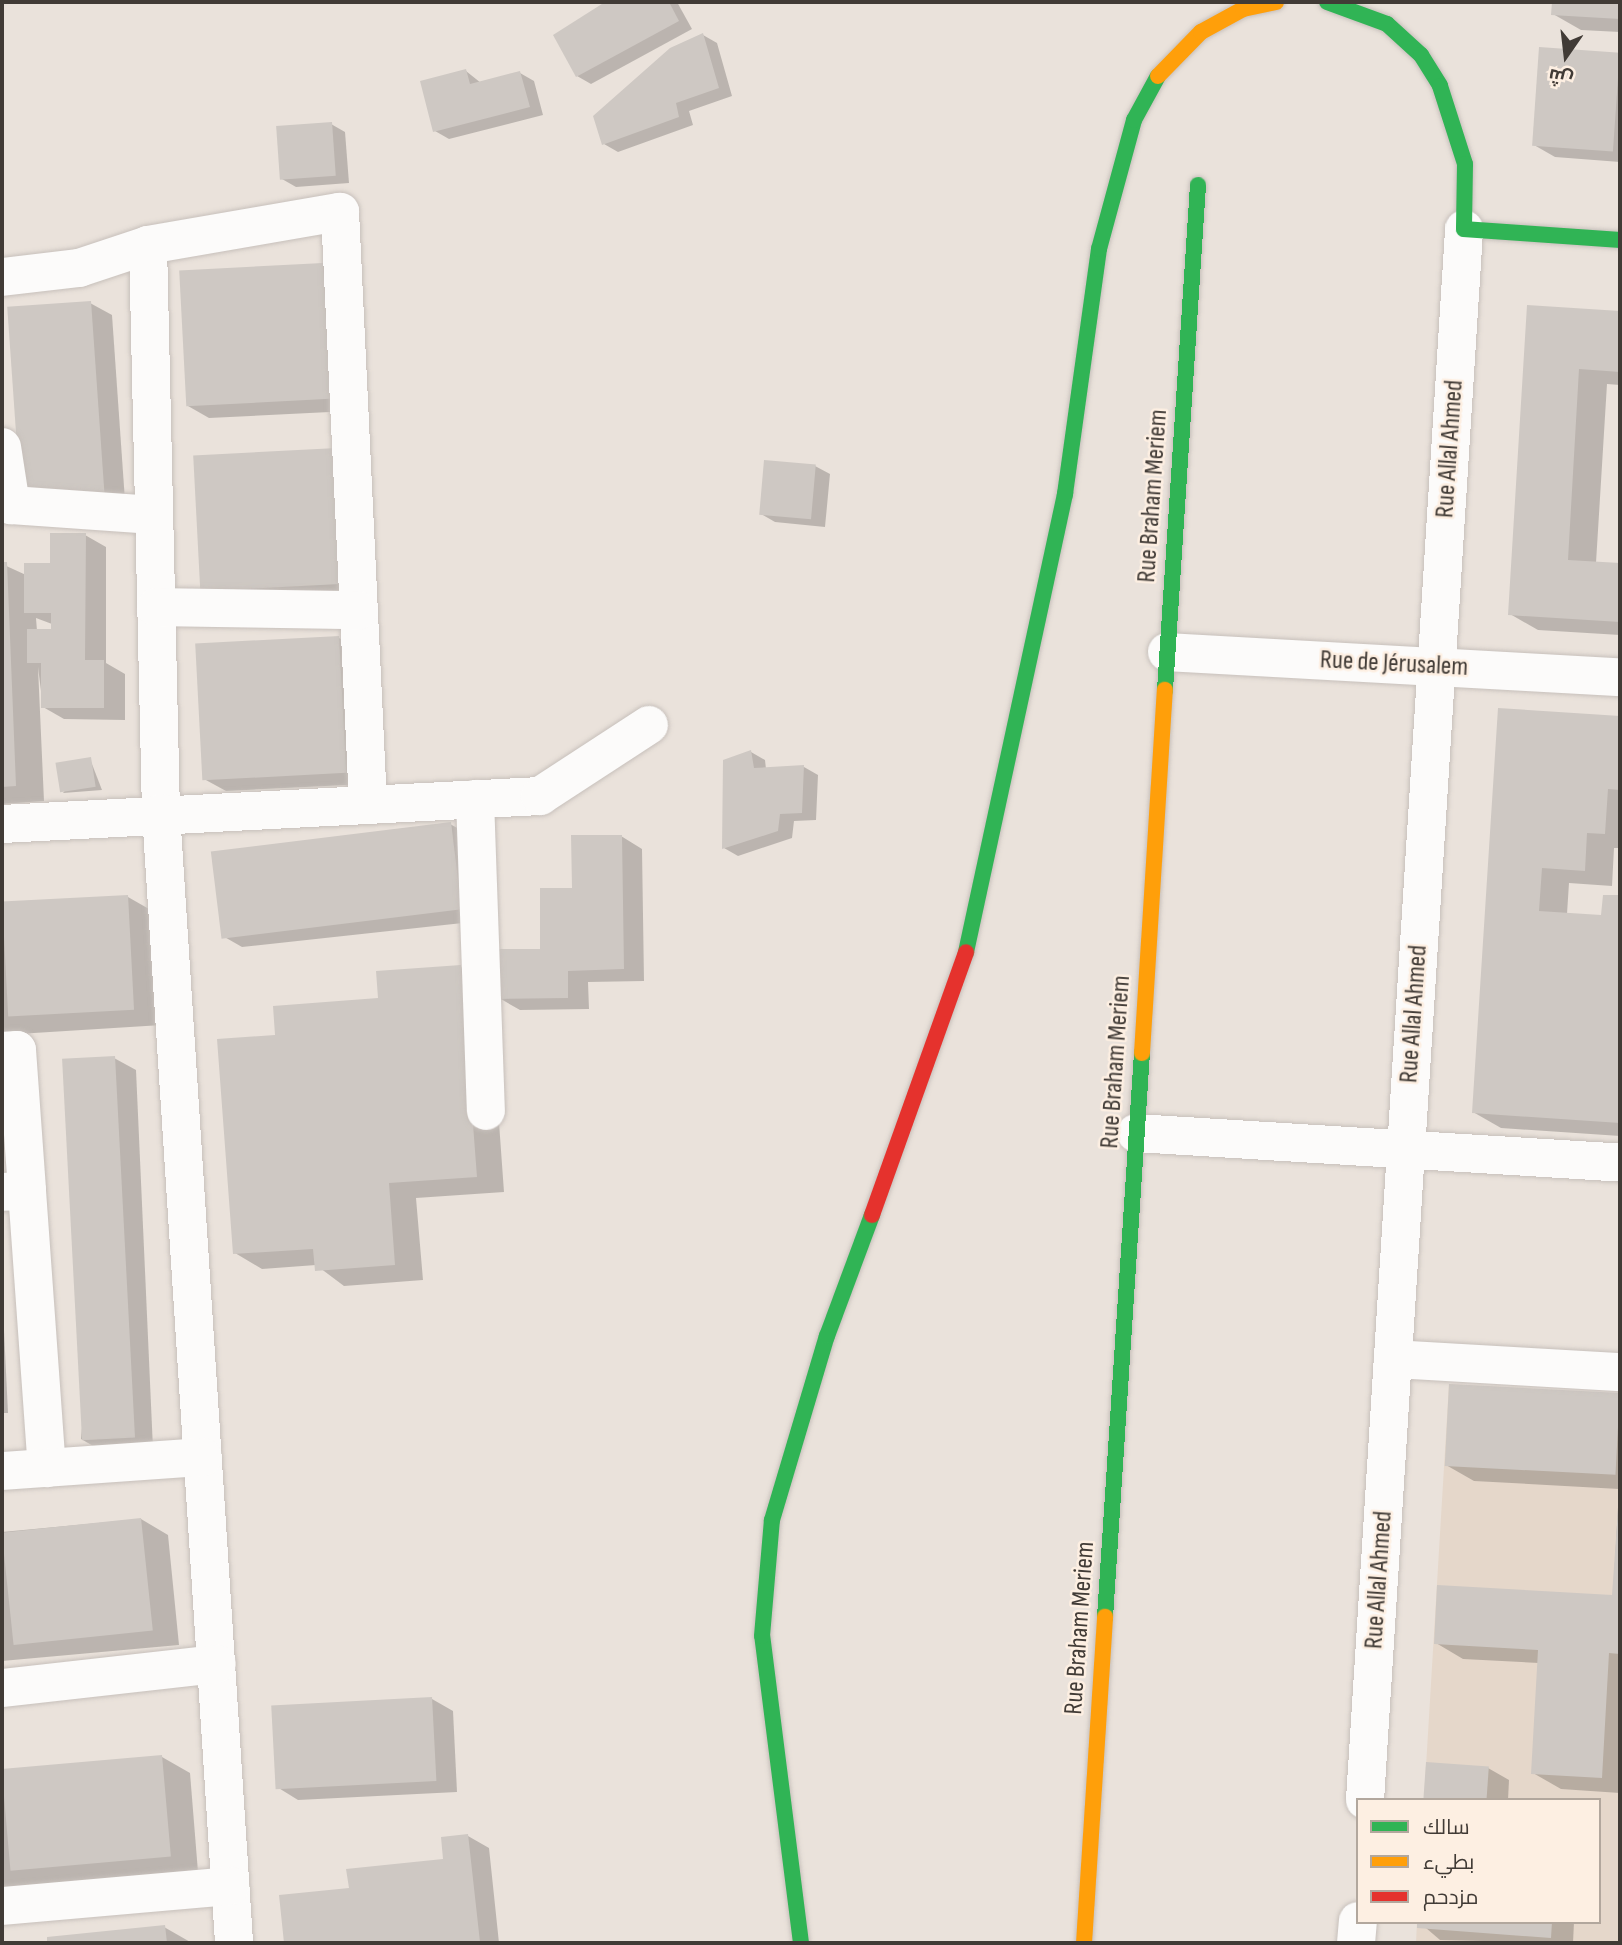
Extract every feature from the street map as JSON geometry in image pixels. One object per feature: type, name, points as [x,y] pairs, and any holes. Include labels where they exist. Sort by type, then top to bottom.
[{"type":"main road","points":[[801,1943],[762,1636],[772,1520],[827,1336],[961,977],[1065,494],[1099,249],[1134,120],[1155,79],[1201,32],[1243,9],[1276,2]]},
{"type":"main road","points":[[1327,2],[1387,24],[1420,55],[1440,86],[1465,164],[1464,229],[1620,240]]},
{"type":"main road","name":"Rue Braham Meriem","points":[[1084,1943],[1199,185]]},
{"type":"street","points":[[2,277],[79,268],[148,245],[340,212],[368,804]]},
{"type":"street","name":"Rue Allal Ahmed","points":[[1365,1798],[1464,229]]},
{"type":"street","points":[[148,245],[161,813],[234,1943]]},
{"type":"street","points":[[2,447],[10,505],[154,515]]},
{"type":"street","points":[[156,607],[358,610]]},
{"type":"street","name":"Rue de Jérusalem","points":[[1167,652],[1620,677]]},
{"type":"street","points":[[2,824],[161,813],[540,796],[649,724]]},
{"type":"street","points":[[475,799],[486,1111]]},
{"type":"street","points":[[2,1051],[17,1050],[14,1191],[47,1468]]},
{"type":"street","points":[[1136,1133],[1620,1163]]},
{"type":"street","points":[[1392,1359],[1620,1372]]},
{"type":"street","points":[[2,1471],[204,1457]]},
{"type":"street","points":[[2,1688],[216,1664]]},
{"type":"street","points":[[2,1906],[230,1886]]},
{"type":"street","points":[[1356,1943],[1358,1924]]},
{"type":"shaded area","points":[[1449,1384],[1620,1394],[1620,1943],[1416,1943],[1417,1924],[1601,1924],[1601,1798],[1424,1798]]},
{"type":"building","points":[[605,2],[669,2],[679,21],[576,77],[553,35]]},
{"type":"building","points":[[1552,2],[1620,2],[1620,19],[1551,15]]},
{"type":"building","points":[[703,33],[719,88],[676,103],[679,117],[602,145],[593,116],[670,48]]},
{"type":"building","points":[[1539,47],[1620,53],[1613,151],[1532,146]]},
{"type":"building","points":[[466,69],[470,84],[520,71],[530,107],[433,132],[420,81]]},
{"type":"building","points":[[332,122],[336,176],[280,180],[276,126]]},
{"type":"building","points":[[323,263],[330,399],[186,406],[179,271]]},
{"type":"building","points":[[91,301],[105,505],[21,510],[7,307]]},
{"type":"building","points":[[1527,305],[1620,311],[1620,372],[1579,369],[1568,560],[1620,563],[1620,622],[1508,615]]},
{"type":"building","points":[[337,448],[344,584],[200,591],[193,456]]},
{"type":"building","points":[[764,460],[816,465],[811,519],[759,515]]},
{"type":"building","points":[[50,533],[86,533],[85,660],[104,660],[104,708],[41,708],[41,663],[27,663],[27,629],[51,629],[51,613],[24,613],[24,563],[50,563]]},
{"type":"building","points":[[2,562],[7,562],[16,786],[2,787]]},
{"type":"building","points":[[339,636],[346,773],[202,780],[195,644]]},
{"type":"building","points":[[1498,708],[1620,716],[1620,790],[1608,789],[1605,834],[1587,833],[1585,871],[1542,868],[1539,911],[1601,915],[1603,895],[1620,895],[1620,1123],[1472,1113]]},
{"type":"building","points":[[751,750],[754,768],[804,765],[802,813],[780,814],[778,831],[722,849],[723,760]]},
{"type":"building","points":[[91,757],[96,787],[60,792],[55,763]]},
{"type":"building","points":[[451,822],[462,909],[222,939],[211,851]]},
{"type":"building","points":[[571,835],[622,835],[624,969],[568,971],[568,998],[498,999],[496,949],[540,949],[540,888],[572,888]]},
{"type":"building","points":[[128,895],[134,1010],[8,1016],[2,902]]},
{"type":"building","points":[[461,965],[477,1177],[389,1183],[395,1265],[315,1271],[313,1249],[233,1254],[217,1039],[275,1035],[273,1006],[378,998],[376,971]]},
{"type":"building","points":[[115,1056],[135,1437],[82,1440],[62,1059]]},
{"type":"building","points":[[1449,1384],[1620,1393],[1615,1475],[1445,1466]]},
{"type":"building","points":[[1620,1481],[1620,1654],[1609,1653],[1602,1778],[1531,1774],[1538,1650],[1434,1644],[1437,1585],[1612,1595]]},
{"type":"building","points":[[141,1518],[153,1630],[14,1645],[2,1533]]},
{"type":"building","points":[[432,1697],[436,1781],[276,1789],[271,1705]]},
{"type":"building","points":[[162,1755],[171,1857],[11,1871],[2,1769]]},
{"type":"building","points":[[1426,1762],[1489,1766],[1487,1798],[1423,1798]]},
{"type":"building","points":[[468,1834],[480,1942],[284,1943],[279,1895],[349,1888],[346,1869],[443,1859],[441,1837]]},
{"type":"building","points":[[1417,1924],[1552,1924],[1551,1938],[1417,1928]]},
{"type":"building","points":[[165,1925],[167,1943],[47,1943],[47,1937]]},
{"type":"traffic: fast","points":[[1327,2],[1387,24],[1421,55],[1440,86],[1465,164],[1464,229],[1620,240]]},
{"type":"traffic: fast","points":[[966,952],[1065,494],[1099,249],[1134,120],[1158,76]]},
{"type":"traffic: fast","points":[[1165,690],[1198,185]]},
{"type":"traffic: fast","points":[[1105,1617],[1142,1053]]},
{"type":"traffic: fast","points":[[801,1943],[762,1636],[772,1520],[827,1336],[872,1215]]},
{"type":"traffic: slow","points":[[1158,76],[1201,32],[1243,9],[1276,2]]},
{"type":"traffic: slow","points":[[1142,1053],[1165,690]]},
{"type":"traffic: slow","points":[[1084,1943],[1105,1617]]},
{"type":"traffic: jam","points":[[872,1215],[966,952]]}]
